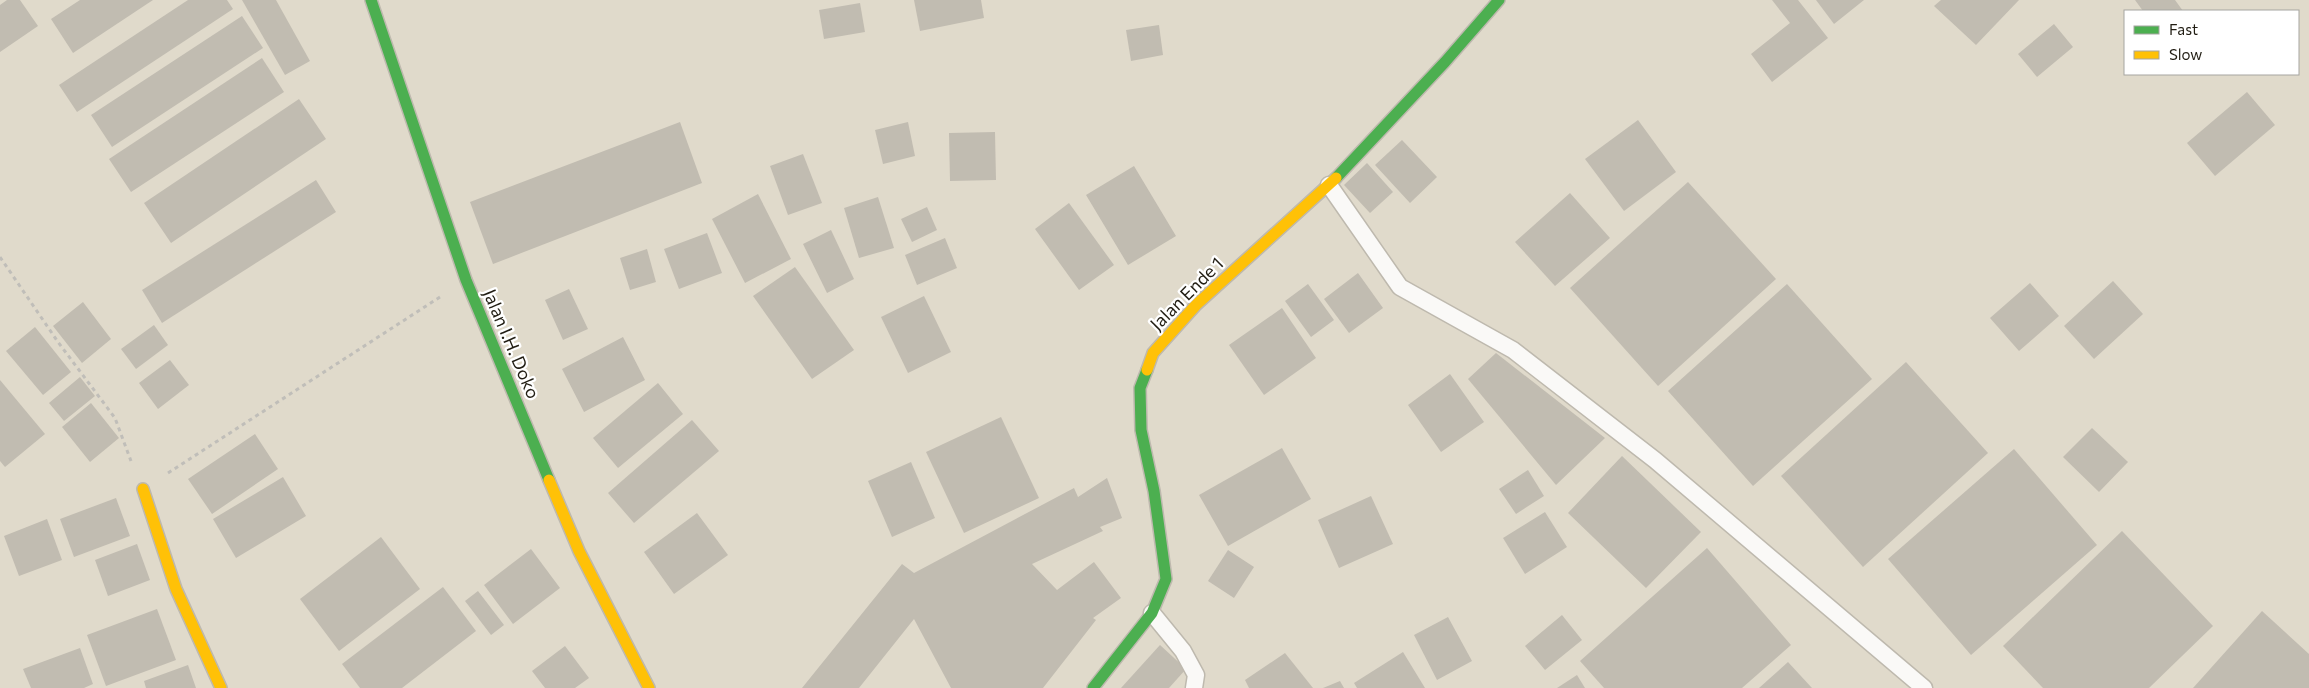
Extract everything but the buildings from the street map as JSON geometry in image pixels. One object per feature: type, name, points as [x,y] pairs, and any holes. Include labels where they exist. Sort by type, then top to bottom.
[{"type":"street","name":"Jalan I.H. Doko","points":[[371,0],[466,280],[579,551],[649,688]]},
{"type":"street","name":"Jalan Ende 1","points":[[1094,688],[1152,613],[1166,579],[1154,491],[1140,430],[1140,388],[1153,353],[1196,305],[1329,185],[1445,62],[1499,0]]},
{"type":"street","points":[[142,489],[176,589],[221,688]]},
{"type":"lane","points":[[1329,185],[1400,286],[1513,350],[1655,460],[1924,688]]},
{"type":"lane","points":[[1152,613],[1183,651],[1196,675],[1194,688]]},
{"type":"path","points":[[0,257],[58,342],[115,418],[142,489],[466,280]]},
{"type":"traffic: fast","points":[[371,0],[466,280],[549,480]]},
{"type":"traffic: fast","points":[[1336,178],[1445,62],[1499,0]]},
{"type":"traffic: fast","points":[[1093,688],[1152,613],[1166,579],[1154,491],[1141,430],[1140,388],[1147,370]]},
{"type":"traffic: slow","points":[[1147,370],[1153,353],[1196,305],[1336,178]]},
{"type":"traffic: slow","points":[[549,480],[579,551],[649,688]]},
{"type":"traffic: slow","points":[[143,489],[176,589],[221,688]]}]
